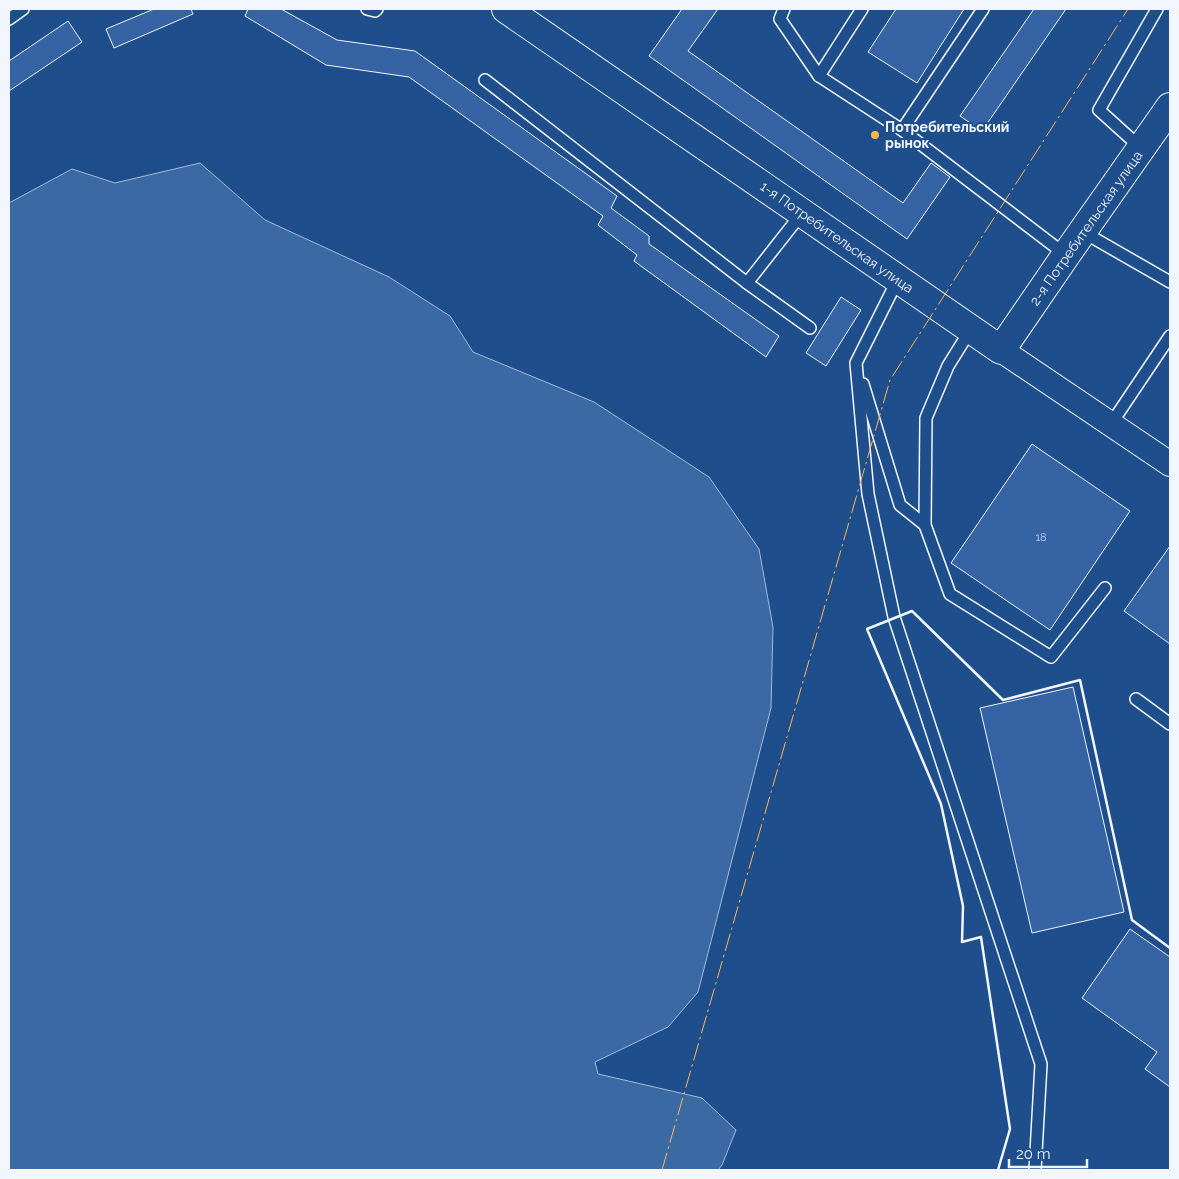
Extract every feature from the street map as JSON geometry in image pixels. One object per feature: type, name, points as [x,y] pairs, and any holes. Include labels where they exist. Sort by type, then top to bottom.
[{"type":"street","name":"1-я Потребительская улица","points":[[506,9],[1170,464]]},
{"type":"street","name":"2-я Потребительская улица","points":[[1001,350],[1170,107]]},
{"type":"lane","points":[[9,18],[23,9]]},
{"type":"lane","points":[[367,9],[375,11],[377,9]]},
{"type":"lane","points":[[784,9],[780,19],[819,76],[902,130],[1066,255]]},
{"type":"lane","points":[[819,76],[862,9]]},
{"type":"lane","points":[[902,130],[983,9]]},
{"type":"lane","points":[[1141,148],[1099,110],[1157,9]]},
{"type":"lane","points":[[485,80],[747,283],[810,328]]},
{"type":"lane","points":[[747,283],[802,213]]},
{"type":"lane","points":[[1082,231],[1170,282]]},
{"type":"lane","points":[[898,279],[856,363],[868,494],[894,617],[1042,1064],[1035,1170]]},
{"type":"lane","points":[[972,329],[948,366],[926,418],[925,525],[950,594],[1051,658],[1106,588]]},
{"type":"lane","points":[[1111,424],[1170,336]]},
{"type":"lane","points":[[856,363],[900,505],[925,525]]},
{"type":"lane","points":[[1136,699],[1170,724]]},
{"type":"water","points":[[200,163],[265,220],[389,277],[450,316],[473,352],[594,402],[709,477],[759,549],[773,627],[771,708],[698,992],[668,1027],[595,1062],[598,1074],[702,1098],[736,1130],[722,1165],[718,1170],[9,1170],[9,203],[72,169],[115,183]]},
{"type":"building","points":[[154,9],[191,9],[193,14],[114,48],[106,29]]},
{"type":"building","points":[[248,9],[281,9],[337,40],[415,51],[617,196],[611,208],[649,236],[649,244],[779,336],[766,357],[634,261],[637,255],[598,225],[603,216],[409,77],[326,65],[245,16]]},
{"type":"building","points":[[682,9],[718,9],[688,51],[903,203],[931,163],[950,177],[907,239],[649,56]]},
{"type":"building","points":[[896,9],[964,9],[917,83],[868,52]]},
{"type":"building","points":[[1034,9],[1066,9],[982,131],[960,116]]},
{"type":"building","points":[[68,21],[82,42],[9,91],[9,61]]},
{"type":"building","points":[[841,297],[861,310],[826,366],[806,353]]},
{"type":"building","points":[[1032,444],[1130,511],[1050,630],[951,563]]},
{"type":"building","points":[[1170,546],[1170,644],[1124,611]]},
{"type":"building","points":[[1073,687],[1124,912],[1032,933],[980,708]]},
{"type":"building","points":[[1130,929],[1170,957],[1170,1087],[1145,1069],[1157,1052],[1082,998]]},
{"type":"wall","points":[[998,1170],[1010,1129],[981,937],[962,942],[963,906],[941,804],[867,629],[912,611],[1003,700],[1080,680],[1132,920],[1170,948]]},
{"type":"power","points":[[662,1170],[890,380],[1128,9]]},
{"type":"place","name":"Потребительский рынок","points":[[875,135]]}]
